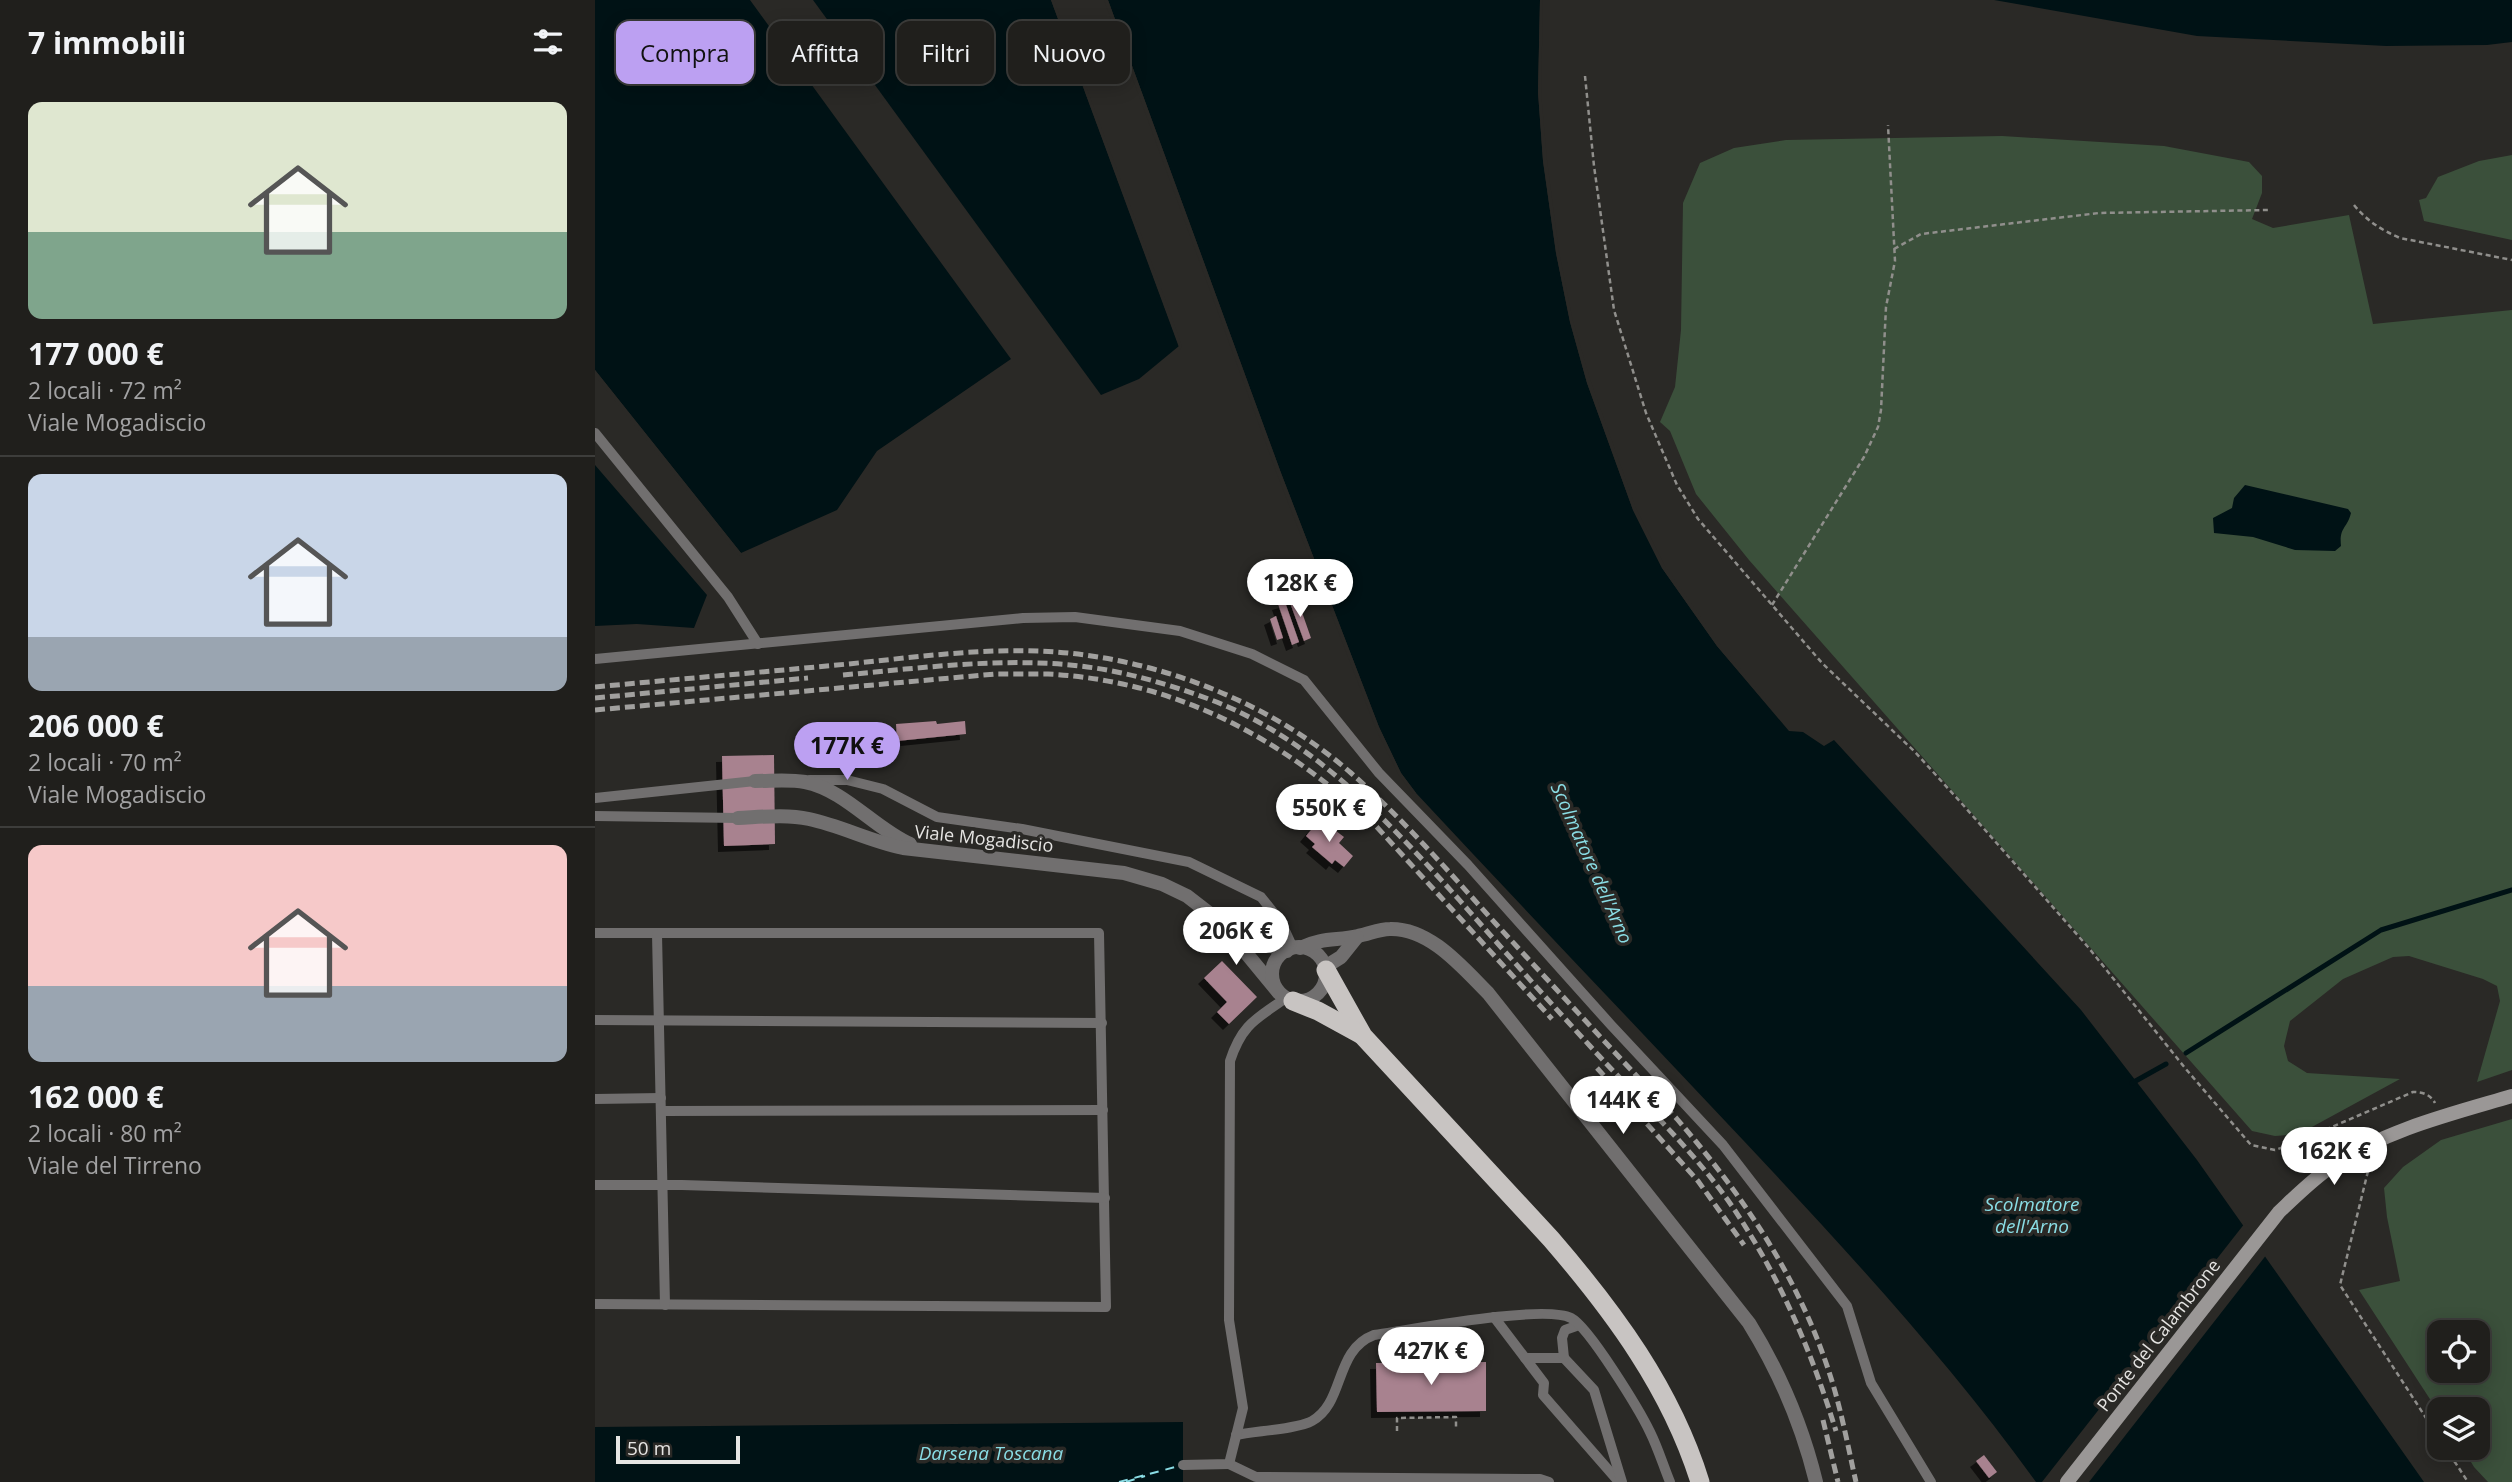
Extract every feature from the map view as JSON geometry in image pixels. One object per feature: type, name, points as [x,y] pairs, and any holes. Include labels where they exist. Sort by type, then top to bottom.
[{"type":"highway","points":[[1325,968],[1363,1036],[1581,1273],[1628,1335],[1664,1398],[1700,1482]]},
{"type":"highway","points":[[1286,997],[1337,1020],[1363,1036]]},
{"type":"main road","name":"Ponte del Calambrone","points":[[2067,1482],[2280,1212],[2333,1165],[2375,1142],[2444,1116],[2512,1096]]},
{"type":"street","points":[[755,782],[786,780],[826,789],[884,830],[921,849]]},
{"type":"street","name":"Viale Mogadiscio","points":[[738,818],[806,818],[874,842],[1147,878],[1187,896],[1218,920],[1257,943],[1316,953],[1325,968]]},
{"type":"street","name":"Viale Mogadiscio","points":[[1218,920],[1286,997]]},
{"type":"street","points":[[1357,936],[1341,957],[1325,968],[1326,979],[1318,994],[1302,1001],[1286,997],[1273,978],[1275,962],[1293,949],[1315,941],[1357,936],[1375,930],[1390,929],[1419,934],[1458,963],[1488,993],[1749,1323],[1773,1362],[1801,1426],[1816,1482]]},
{"type":"lane","points":[[595,433],[728,597],[758,644]]},
{"type":"lane","points":[[595,659],[1023,618],[1075,618],[1179,631],[1252,654],[1304,680],[1379,773],[1468,865],[1723,1145],[1847,1306],[1871,1383],[1931,1482]]},
{"type":"lane","points":[[786,780],[847,780],[883,789],[937,817],[1022,829],[1189,862],[1262,897],[1281,922],[1293,949]]},
{"type":"lane","points":[[595,798],[755,782]]},
{"type":"lane","points":[[595,817],[738,818]]},
{"type":"lane","points":[[595,933],[1099,933],[1106,1307],[595,1304]]},
{"type":"lane","points":[[657,934],[665,1305]]},
{"type":"lane","points":[[1229,1464],[1243,1408],[1229,1320],[1230,1061],[1237,1040],[1251,1022],[1286,997]]},
{"type":"lane","points":[[595,1020],[1102,1023]]},
{"type":"lane","points":[[595,1099],[661,1098]]},
{"type":"lane","points":[[661,1111],[1103,1110]]},
{"type":"lane","points":[[595,1185],[1105,1198]]},
{"type":"lane","points":[[1236,1435],[1312,1422],[1323,1412],[1351,1350],[1362,1339],[1495,1317],[1548,1315],[1571,1318],[1591,1337],[1650,1431],[1670,1482]]},
{"type":"lane","points":[[1495,1317],[1544,1383],[1543,1395],[1621,1482]]},
{"type":"lane","points":[[1579,1325],[1565,1331],[1562,1338],[1564,1358],[1594,1390],[1621,1482]]},
{"type":"lane","points":[[1525,1358],[1564,1358]]},
{"type":"lane","points":[[1183,1465],[1229,1464],[1256,1478],[1540,1479],[1549,1482]]},
{"type":"path","points":[[1585,76],[1594,166],[1614,310],[1646,413],[1677,485],[1698,519],[1822,663],[1915,752],[1964,806],[2088,947],[2251,1145],[2276,1150],[2413,1092],[2421,1092]]},
{"type":"path","points":[[1772,605],[1864,457],[1878,426],[1886,307],[1895,261],[1888,125]]},
{"type":"path","points":[[2354,205],[2363,217],[2385,232],[2400,238],[2512,260]]},
{"type":"path","points":[[1894,249],[1921,234],[2099,213],[2269,210]]},
{"type":"path","points":[[2375,1142],[2340,1285],[2427,1419]]},
{"type":"path","points":[[1421,1346],[1421,1362]]},
{"type":"path","points":[[1422,1412],[1422,1418]]},
{"type":"path","points":[[1397,1431],[1397,1418],[1456,1417],[1456,1430]]},
{"type":"path","points":[[2454,1460],[2468,1482]]},
{"type":"green space","points":[[2002,136],[2164,146],[2249,162],[2262,176],[2262,193],[2252,219],[2273,228],[2349,215],[2373,324],[2512,310],[2512,1070],[2477,1082],[2500,1001],[2497,986],[2483,979],[2409,956],[2393,957],[2343,979],[2290,1021],[2284,1046],[2288,1061],[2307,1073],[2400,1079],[2299,1134],[2275,1136],[2252,1131],[1749,560],[1696,494],[1670,431],[1660,422],[1675,387],[1681,330],[1683,203],[1700,163],[1734,148],[1786,140]]},
{"type":"green space","points":[[2512,155],[2512,240],[2424,221],[2419,200],[2426,198],[2438,177],[2479,161]]},
{"type":"green space","points":[[2512,1119],[2512,1482],[2488,1482],[2470,1460],[2490,1460],[2490,1397],[2429,1397],[2359,1290],[2400,1281],[2384,1188],[2403,1167],[2441,1140]]},
{"type":"water","points":[[595,0],[750,0],[768,25],[768,84],[811,84],[1011,359],[877,451],[837,510],[741,553],[595,370]]},
{"type":"water","points":[[813,0],[1051,0],[1059,21],[1008,21],[1008,84],[1082,84],[1179,346],[1139,379],[1101,395],[874,84],[883,84],[883,21],[828,21]]},
{"type":"water","name":"Scolmatore dell'Arno","points":[[1108,0],[1540,0],[1538,92],[1543,161],[1556,253],[1570,322],[1587,383],[1633,510],[1662,568],[1717,646],[1789,731],[1803,732],[1824,746],[1834,740],[2081,1010],[2197,1160],[2424,1482],[2036,1482],[1968,1393],[1858,1264],[1416,793],[1401,773],[1379,727],[1281,473],[1130,60],[1130,21],[1116,21]]},
{"type":"water","points":[[1994,0],[2512,0],[2512,42],[2487,45],[2386,46],[2197,36]]},
{"type":"water","points":[[595,465],[707,595],[694,628],[637,624],[595,626]]},
{"type":"water","points":[[2245,485],[2348,509],[2351,513],[2342,531],[2341,546],[2335,551],[2295,550],[2253,537],[2214,533],[2213,518],[2232,508],[2234,498]]},
{"type":"water","name":"Darsena Toscana","points":[[1183,1422],[1183,1482],[595,1482],[595,1427]]},
{"type":"pier","points":[[1051,0],[1054,0],[1062,21],[1059,21]]},
{"type":"pier","points":[[1104,0],[1108,0],[1116,21],[1112,21]]},
{"type":"pier","points":[[1540,0],[1543,0],[1541,92],[1559,252],[1573,321],[1591,382],[1636,508],[1665,566],[1720,644],[1766,699],[1764,701],[1717,646],[1662,568],[1633,510],[1587,383],[1570,322],[1556,253],[1543,161],[1538,92]]},
{"type":"pier","points":[[1130,60],[1281,473],[1379,727],[1401,773],[1416,793],[1413,794],[1398,774],[1376,729],[1277,474],[1130,71]]},
{"type":"pier","points":[[1082,84],[1085,84],[1170,312],[1182,346],[1180,350]]},
{"type":"pier","points":[[595,370],[743,556],[738,555],[595,376]]},
{"type":"pier","points":[[2245,1223],[2267,1254],[2089,1482],[2042,1482]]},
{"type":"building","points":[[1297,598],[1311,638],[1304,641],[1289,600]]},
{"type":"building","points":[[1285,602],[1299,642],[1292,645],[1278,604]]},
{"type":"building","points":[[1276,616],[1283,638],[1277,640],[1270,619]]},
{"type":"building","points":[[936,721],[937,724],[965,721],[966,734],[897,741],[896,724]]},
{"type":"building","points":[[871,723],[883,723],[884,734],[872,734]]},
{"type":"building","points":[[774,755],[775,844],[724,846],[722,756]]},
{"type":"building","points":[[1323,821],[1344,837],[1339,843],[1353,856],[1344,867],[1335,860],[1332,864],[1312,847],[1315,844],[1306,836],[1315,825],[1317,827]]},
{"type":"building","points":[[1222,961],[1257,997],[1229,1024],[1217,1012],[1227,1002],[1204,978]]},
{"type":"building","points":[[1486,1362],[1486,1411],[1377,1412],[1376,1363]]},
{"type":"building","points":[[1984,1455],[1997,1472],[1989,1478],[1976,1461]]},
{"type":"waterway","points":[[2186,1053],[2381,930],[2512,890]]},
{"type":"waterway","points":[[2132,1083],[2166,1064]]},
{"type":"ferry route","points":[[1119,1482],[1179,1466]]},
{"type":"ferry route","points":[[1126,1482],[1145,1476]]},
{"type":"railway","points":[[595,687],[952,654],[1056,652],[1136,664],[1175,675],[1213,689],[1286,726],[1351,773],[1407,827],[1677,1119],[1725,1178],[1768,1241],[1803,1307],[1831,1378],[1856,1482]]},
{"type":"railway","points":[[843,675],[992,663],[1096,668],[1144,678],[1206,698],[1278,733],[1311,756],[1371,807],[1400,836],[1683,1145],[1718,1187],[1751,1236],[1780,1289],[1805,1344],[1836,1431]]},
{"type":"railway","points":[[595,710],[995,674],[1048,674],[1096,679],[1141,688],[1184,702],[1265,741],[1339,794],[1375,825],[1552,1019]]},
{"type":"railway","points":[[595,698],[808,678]]},
{"type":"railway","points":[[1597,1068],[1698,1181],[1744,1245]]},
{"type":"railway","points":[[1823,1420],[1838,1482]]}]
